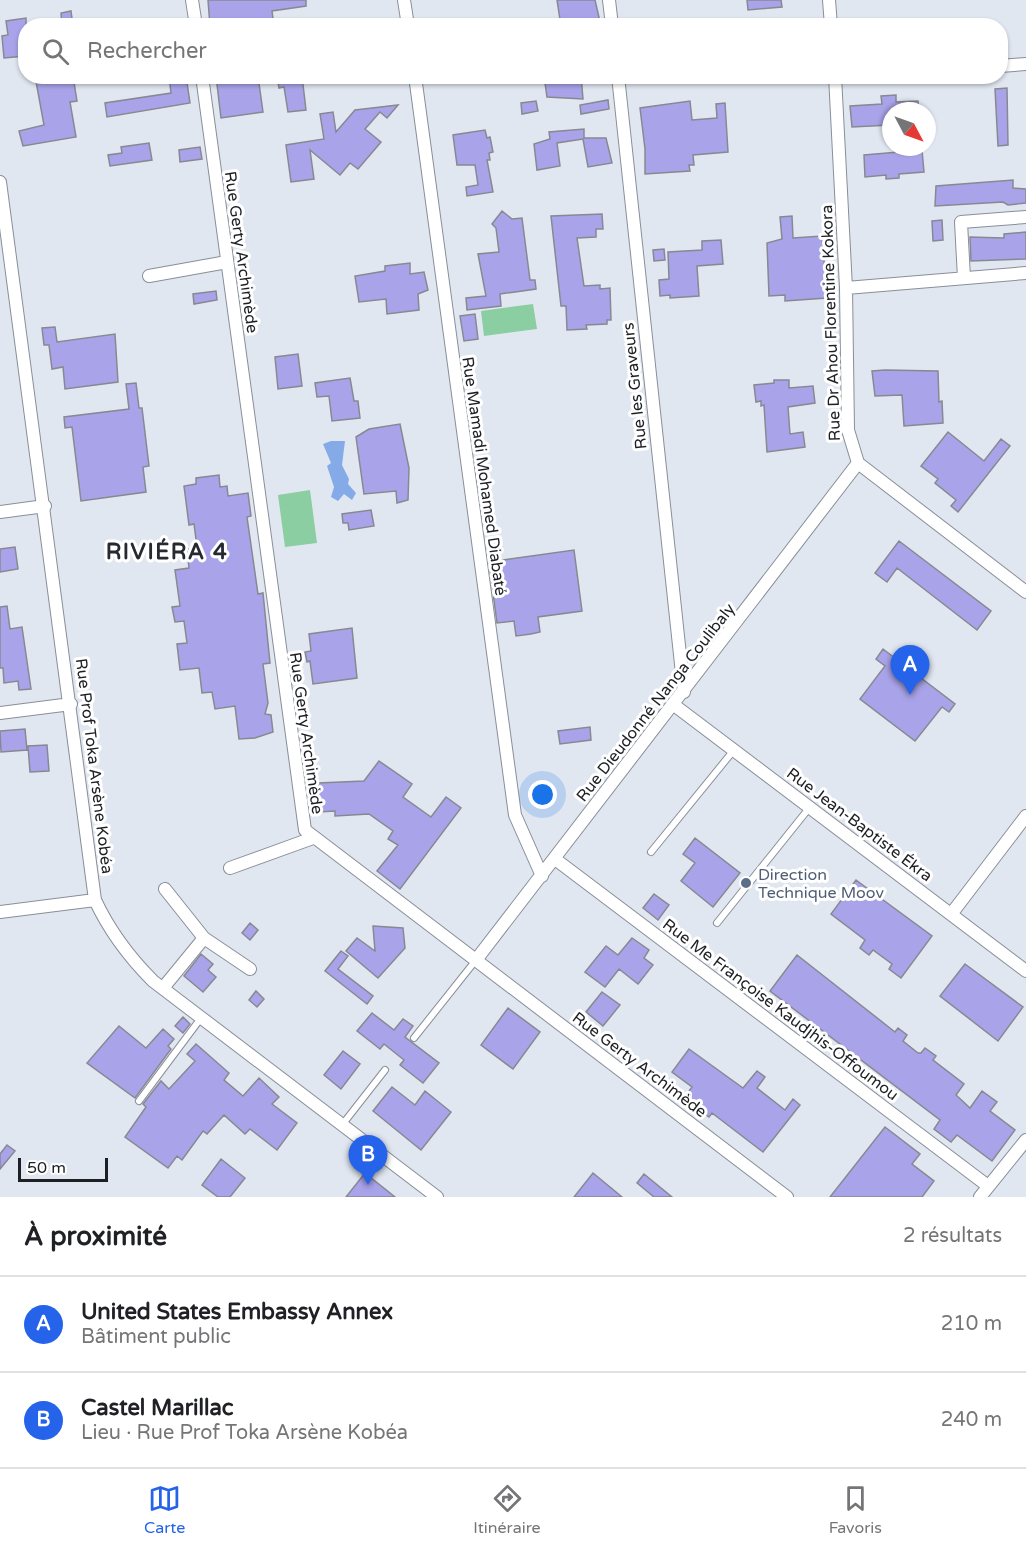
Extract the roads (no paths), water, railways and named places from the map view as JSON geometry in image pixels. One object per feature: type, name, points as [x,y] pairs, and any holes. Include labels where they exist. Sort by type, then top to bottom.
[{"type":"street","points":[[192,0],[195,18]]},
{"type":"street","points":[[404,0],[407,18]]},
{"type":"street","points":[[609,0],[611,18]]},
{"type":"street","points":[[829,0],[830,18]]},
{"type":"street","points":[[1008,65],[1026,64]]},
{"type":"street","name":"Rue Gerty Archimède","points":[[203,84],[305,830],[787,1197]]},
{"type":"street","name":"Rue Mamadi Mohamed Diabaté","points":[[415,84],[515,815],[542,876]]},
{"type":"street","name":"Rue les Graveurs","points":[[619,84],[684,692]]},
{"type":"street","name":"Rue Dr Ahou Florentine Kokora","points":[[835,84],[846,288],[848,430],[858,463]]},
{"type":"street","name":"Rue Prof Toka Arsène Kobéa","points":[[0,188],[45,507],[95,900],[112,932],[132,960],[163,988],[438,1197]]},
{"type":"street","points":[[964,278],[961,222],[1026,218]]},
{"type":"street","points":[[149,276],[227,262]]},
{"type":"street","points":[[846,288],[1026,273]]},
{"type":"street","points":[[858,463],[1026,592]]},
{"type":"street","name":"Rue Dieudonné Nanga Coulibaly","points":[[476,960],[858,463]]},
{"type":"street","points":[[0,512],[45,507]]},
{"type":"street","points":[[0,713],[71,704]]},
{"type":"street","name":"Rue Jean-Baptiste Ékra","points":[[674,705],[1026,970]]},
{"type":"street","points":[[952,914],[1026,816]]},
{"type":"street","points":[[230,868],[313,838]]},
{"type":"street","name":"Rue Me Françoise Kaudjhis-Offoumou","points":[[555,859],[988,1186]]},
{"type":"street","points":[[165,889],[204,938],[250,969]]},
{"type":"street","points":[[0,912],[95,900]]},
{"type":"street","points":[[163,988],[204,938]]},
{"type":"street","points":[[980,1197],[1026,1140]]},
{"type":"lane","points":[[651,852],[734,750]]},
{"type":"lane","points":[[717,923],[811,806]]},
{"type":"lane","points":[[414,1038],[476,960]]},
{"type":"lane","points":[[139,1101],[201,1018]]},
{"type":"lane","points":[[342,1125],[385,1070]]},
{"type":"water","points":[[331,441],[345,441],[342,465],[349,479],[348,484],[356,493],[352,500],[344,494],[338,501],[331,497],[334,487],[327,466],[331,463],[323,444]]},
{"type":"place","name":"United States Embassy Annex","points":[[910,695]]},
{"type":"place","name":"Direction Technique Moov","points":[[746,883]]},
{"type":"place","name":"Castel Marillac","points":[[368,1185]]},
{"type":"district","name":"RIVIÉRA 4","points":[[167,551]]}]
